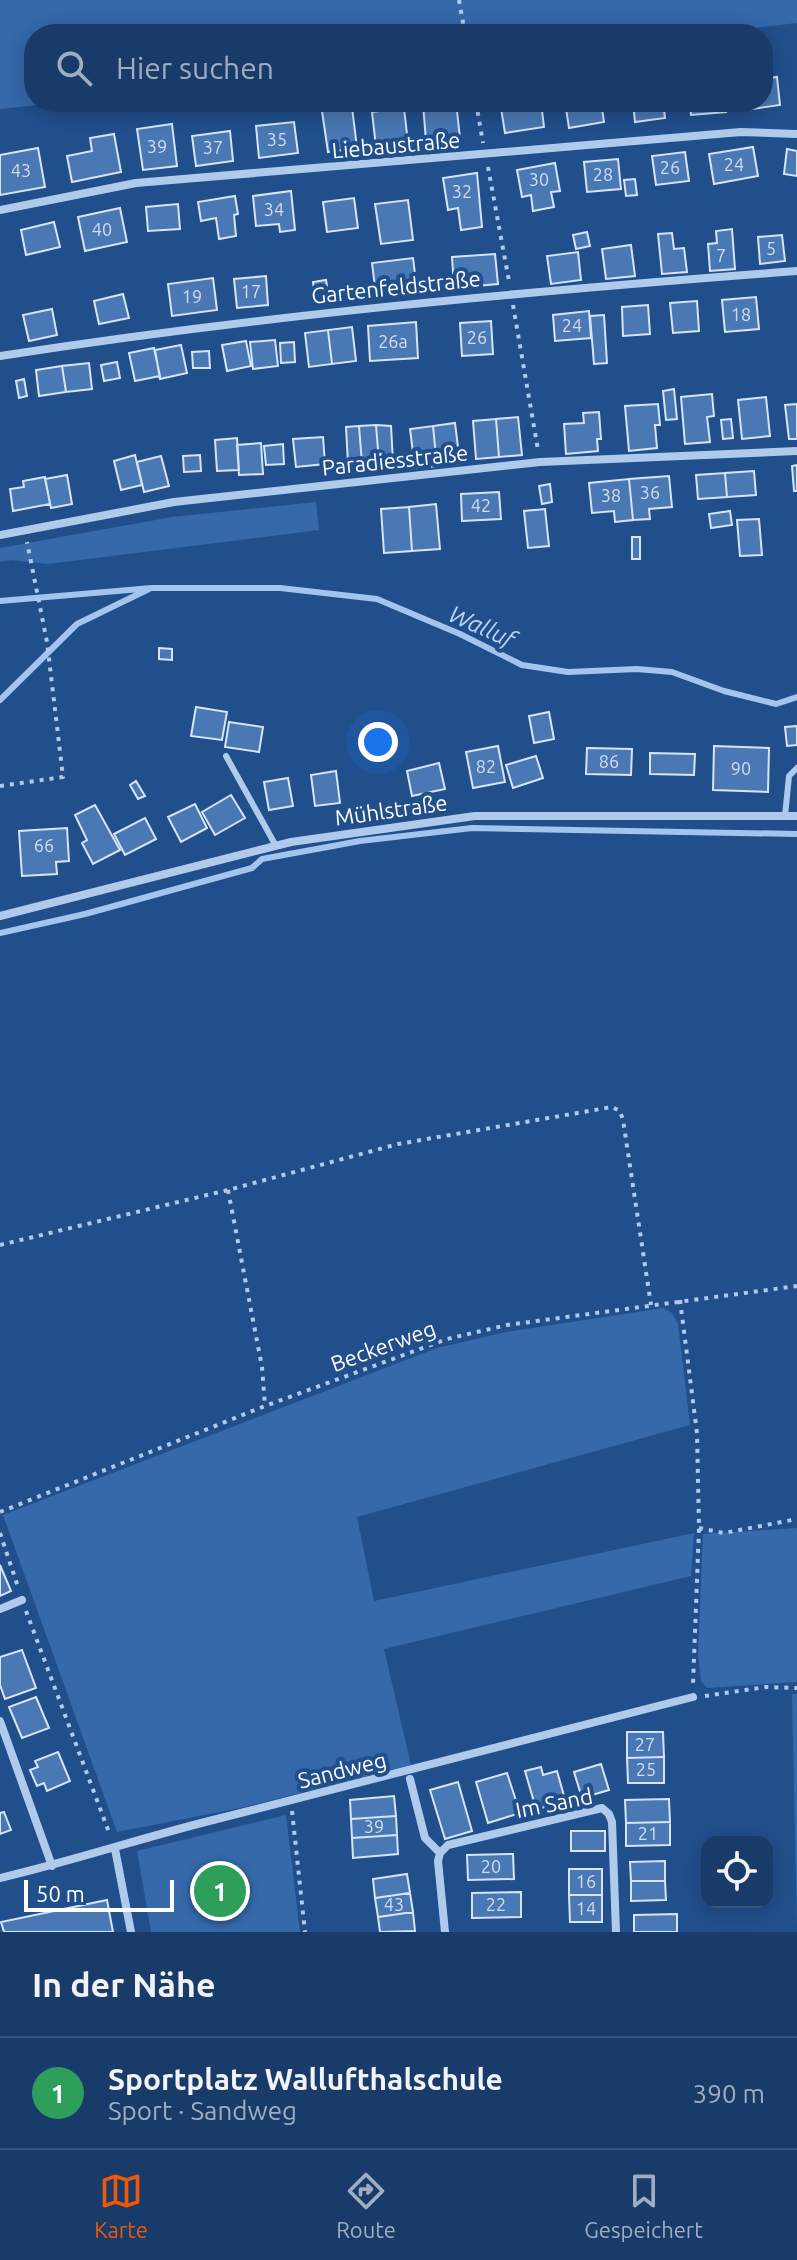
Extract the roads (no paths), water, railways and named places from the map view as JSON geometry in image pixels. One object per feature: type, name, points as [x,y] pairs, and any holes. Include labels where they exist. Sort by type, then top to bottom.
[{"type":"street","name":"Liebaustraße","points":[[0,210],[136,183],[486,156],[741,132],[797,134]]},
{"type":"street","name":"Gartenfeldstraße","points":[[0,356],[145,333],[511,293],[797,271]]},
{"type":"street","name":"Paradiesstraße","points":[[0,535],[174,502],[540,462],[797,451]]},
{"type":"street","name":"Mühlstraße","points":[[0,916],[276,846],[475,816],[797,816]]},
{"type":"street","points":[[0,1609],[22,1600]]},
{"type":"street","name":"Sandweg","points":[[0,1878],[216,1819],[693,1697]]},
{"type":"street","points":[[0,1721],[52,1866]]},
{"type":"street","points":[[410,1779],[425,1838],[440,1853],[438,1861],[445,1932]]},
{"type":"street","name":"Im Sand","points":[[440,1853],[448,1845],[602,1808],[612,1822],[616,1932]]},
{"type":"street","points":[[115,1849],[131,1932]]},
{"type":"lane","points":[[226,756],[276,846]]},
{"type":"lane","points":[[785,816],[789,776],[797,768]]},
{"type":"waterway","name":"Walluf","points":[[0,601],[152,588],[280,588],[377,599],[460,634],[522,665],[568,672],[637,669],[672,672],[724,691],[776,704],[797,697]]},
{"type":"waterway","name":"Walluf","points":[[0,700],[77,624],[149,589]]},
{"type":"waterway","points":[[0,933],[85,914],[252,868],[262,859],[360,841],[472,828],[797,834]]},
{"type":"place","name":"Sportplatz Wallufthalschule","points":[[220,1891]]}]
